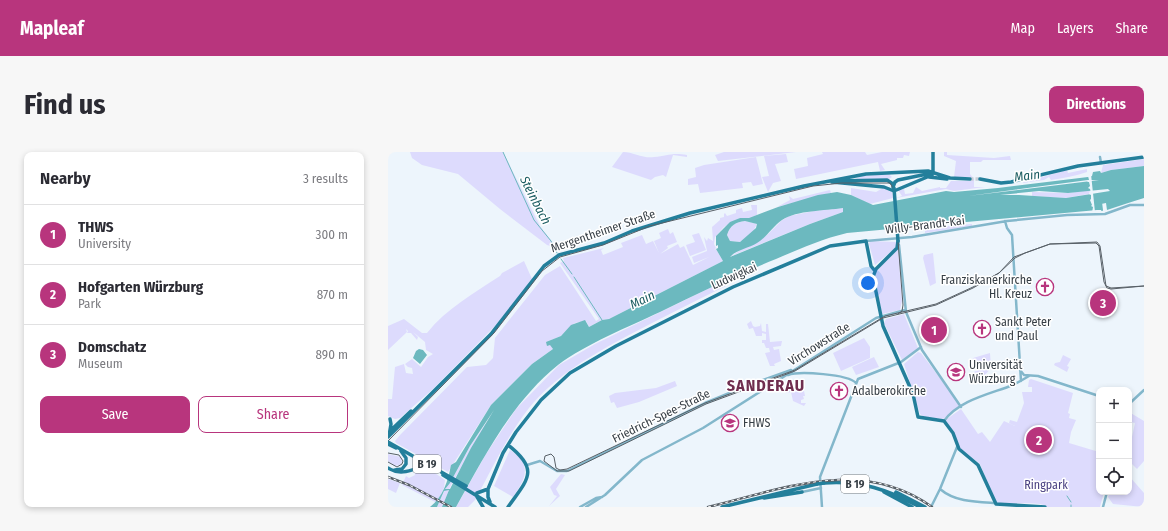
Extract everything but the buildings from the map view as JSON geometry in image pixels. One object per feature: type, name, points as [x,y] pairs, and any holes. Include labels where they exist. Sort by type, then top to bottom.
[{"type":"main road","points":[[931,175],[933,152]]},
{"type":"main road","points":[[980,179],[1001,183],[1011,182],[1088,165],[1144,157]]},
{"type":"main road","points":[[844,181],[855,176],[879,172],[970,179]]},
{"type":"main road","points":[[844,181],[885,188],[892,191],[931,175]]},
{"type":"main road","points":[[948,178],[931,175],[898,180],[894,186],[898,246],[875,271],[873,278],[885,330],[901,362],[913,394],[918,417],[944,421],[953,433],[957,447],[978,465],[995,503],[1003,505],[1045,507]]},
{"type":"main road","points":[[855,176],[855,181]]},
{"type":"main road","points":[[844,181],[889,181],[894,186]]},
{"type":"main road","name":"Mergentheimer Straße","points":[[388,433],[421,403],[491,334],[540,271],[548,262],[559,255],[604,243],[632,231],[690,213],[827,182],[844,181]]},
{"type":"main road","points":[[866,241],[871,266],[875,271]]},
{"type":"main road","name":"Ludwigkai","points":[[488,490],[508,445],[524,419],[554,386],[587,362],[712,297],[776,268],[830,246],[866,241]]},
{"type":"main road","name":"Mergentheimer Straße","points":[[388,437],[402,419],[421,403]]},
{"type":"main road","points":[[389,419],[402,419]]},
{"type":"main road","points":[[389,419],[397,425]]},
{"type":"main road","points":[[388,433],[392,426],[389,419]]},
{"type":"main road","name":"B 19","points":[[388,443],[498,507]]},
{"type":"main road","name":"B 19","points":[[388,443],[476,494],[495,507]]},
{"type":"main road","points":[[508,445],[523,458],[527,465],[528,473],[527,480],[508,507]]},
{"type":"main road","points":[[401,451],[406,462],[405,467],[401,471]]},
{"type":"main road","points":[[388,468],[401,471],[420,468],[432,469]]},
{"type":"main road","name":"B 19","points":[[722,507],[821,485],[854,482],[875,487],[914,506]]},
{"type":"main road","name":"B 19","points":[[729,507],[821,485],[854,484],[884,492],[914,506],[920,507]]},
{"type":"main road","points":[[875,487],[901,494],[925,507]]},
{"type":"main road","points":[[483,507],[476,494],[483,493],[488,490]]},
{"type":"main road","points":[[488,490],[490,502]]},
{"type":"main road","points":[[764,498],[802,492]]},
{"type":"street","points":[[1100,156],[1101,163]]},
{"type":"street","name":"Willy-Brandt-Kai","points":[[866,241],[933,234],[1005,221],[1067,215],[1107,214],[1130,206],[1144,205]]},
{"type":"street","points":[[1005,221],[1007,228],[1012,235],[1021,381]]},
{"type":"street","points":[[898,246],[905,310],[921,347],[961,407]]},
{"type":"street","name":"Virchowstraße","points":[[602,497],[642,460],[703,428],[785,376],[793,369],[881,316],[905,310]]},
{"type":"street","points":[[822,507],[820,480],[857,382],[862,376],[901,362],[921,347]]},
{"type":"street","points":[[800,366],[798,369],[801,373]]},
{"type":"street","name":"Friedrich-Spee-Straße","points":[[527,465],[540,461],[557,471],[565,472],[660,424],[749,385],[793,369]]},
{"type":"street","points":[[1020,370],[1024,377]]},
{"type":"street","points":[[785,376],[801,373],[849,379],[857,382]]},
{"type":"street","points":[[944,421],[961,407],[976,399],[1021,381],[1024,377],[1029,376],[1038,376],[1096,395]]},
{"type":"street","points":[[1132,400],[1144,390]]},
{"type":"street","points":[[931,507],[957,447]]},
{"type":"street","points":[[802,492],[821,485]]},
{"type":"street","points":[[940,489],[949,496],[957,499],[995,503]]},
{"type":"street","points":[[1103,507],[1106,495]]},
{"type":"street","points":[[580,507],[596,498],[602,497]]},
{"type":"street","points":[[586,507],[602,497]]},
{"type":"green space","points":[[410,152],[503,152],[540,226],[557,248],[547,245],[458,174],[422,165],[412,158]]},
{"type":"green space","points":[[623,152],[646,157],[677,154],[687,155],[687,157],[673,155],[666,177],[663,175],[655,177],[651,180],[612,167]]},
{"type":"green space","points":[[724,152],[796,152],[718,161],[715,155]]},
{"type":"green space","points":[[822,152],[865,152],[867,155],[882,152],[910,152],[909,156],[904,155],[903,158],[897,158],[897,160],[881,164],[885,170],[880,171],[878,162],[796,179],[794,169],[808,166],[807,158],[823,154]]},
{"type":"green space","points":[[944,152],[947,152],[947,155],[994,158],[1010,156],[1011,160],[983,160],[981,162],[970,162],[970,174],[974,179],[974,187],[985,187],[954,191],[946,189],[896,198],[902,196],[898,190],[904,189],[905,194],[913,193],[916,187],[922,191],[940,187],[946,188],[951,181],[970,181],[970,177],[954,177],[956,161],[944,156]]},
{"type":"green space","points":[[786,154],[788,162],[775,164],[781,181],[773,183],[768,192],[762,177],[769,176],[764,156]]},
{"type":"green space","points":[[756,157],[763,184],[753,186],[751,182],[742,183],[743,188],[700,193],[698,184],[688,185],[688,179],[696,177],[695,168],[704,165]]},
{"type":"green space","points":[[1144,159],[1144,166],[1111,170],[1101,173],[1103,165]]},
{"type":"green space","points":[[1087,169],[1087,172],[1051,180],[1049,177],[1044,180],[1021,183],[1067,170],[1068,173]]},
{"type":"green space","points":[[889,174],[892,177],[889,179],[855,179],[862,176]]},
{"type":"green space","points":[[851,188],[876,192],[883,188],[892,192],[893,198],[870,204],[851,195]]},
{"type":"green space","points":[[830,190],[831,193],[777,207],[790,200],[789,196],[793,199]]},
{"type":"green space","points":[[1090,190],[1089,194],[1066,198],[1032,196],[1032,192],[1068,193]]},
{"type":"green space","points":[[751,205],[757,205],[757,215],[747,219],[740,218],[724,227],[715,237],[714,244],[716,248],[714,250],[716,249],[723,261],[609,319],[602,320],[589,327],[586,321],[575,323],[561,336],[549,341],[553,349],[532,364],[491,405],[448,472],[396,443],[395,441],[400,435],[467,367],[486,365],[493,358],[495,338],[545,275],[560,266],[596,321],[599,319],[560,263],[564,261],[563,258],[604,248],[601,250],[603,255],[623,247],[621,243],[642,235],[646,244],[653,241],[659,253],[654,241],[661,238],[659,233],[668,229],[670,234],[673,232],[677,242],[667,246],[668,248],[660,254],[678,244],[680,248],[684,246],[693,265],[709,257],[694,263],[692,257],[707,251],[704,237],[707,241],[708,238],[713,241],[712,227],[720,220],[720,218],[724,217],[725,213],[727,216],[736,213],[736,210],[742,208],[743,212],[752,210]]},
{"type":"green space","points":[[843,208],[843,212],[729,257],[767,235],[781,221],[789,216],[814,211]]},
{"type":"green space","points":[[745,221],[757,224],[753,232],[740,242],[730,241],[727,235],[732,226],[736,223]]},
{"type":"green space","points":[[972,224],[972,226],[925,233],[925,228]]},
{"type":"green space","points":[[699,233],[706,250],[690,256],[686,245],[695,242],[692,235]]},
{"type":"green space","points":[[870,241],[897,242],[897,245],[875,265],[869,244]]},
{"type":"green space","points":[[898,249],[902,301],[900,310],[882,314],[875,278],[876,271]]},
{"type":"green space","points":[[933,253],[936,283],[930,286],[923,258],[924,255]]},
{"type":"green space","points":[[524,261],[532,279],[497,324],[433,389],[400,418],[395,419],[388,416],[388,399],[392,399],[395,367],[404,364],[406,373],[413,374],[412,368],[405,364],[412,359],[421,367],[428,357],[433,354],[426,350],[425,342],[413,332],[418,337],[417,340],[411,333],[407,333],[408,331],[406,329],[407,332],[388,350],[388,326],[404,319],[422,333],[427,333],[443,316],[461,302],[500,276],[502,273]]},
{"type":"green space","points":[[724,281],[726,286],[653,322],[602,350],[575,367],[551,385],[529,408],[521,419],[500,453],[475,500],[468,507],[456,507],[486,454],[516,409],[559,365],[595,344]]},
{"type":"green space","points":[[904,314],[918,348],[902,360],[884,323],[886,319]]},
{"type":"green space","points":[[751,321],[755,327],[760,326],[761,323],[762,331],[766,332],[766,324],[768,324],[770,342],[782,341],[781,346],[773,347],[774,350],[779,349],[781,361],[774,364],[775,366],[770,366],[765,353],[770,352],[769,348],[766,348],[764,343],[762,343],[762,340],[766,340],[766,334],[762,333],[762,336],[756,336],[753,328],[749,329],[747,324]]},
{"type":"green space","points":[[864,338],[870,347],[870,358],[841,371],[833,353]]},
{"type":"green space","points":[[918,352],[921,353],[961,406],[943,419],[924,417],[920,414],[904,364]]},
{"type":"green space","points":[[990,353],[991,368],[985,375],[986,381],[981,381],[974,372],[978,370],[973,358]]},
{"type":"green space","points":[[1063,355],[1071,359],[1067,366],[1069,367],[1067,372],[1054,365],[1055,363],[1060,362]]},
{"type":"green space","points":[[874,357],[879,367],[856,375],[852,367]]},
{"type":"green space","name":"Ringpark","points":[[1031,379],[1073,393],[1068,413],[1070,414],[1069,418],[1076,420],[1071,432],[1069,443],[1096,451],[1096,495],[1103,495],[1100,507],[1047,507],[1031,503],[996,504],[980,464],[959,448],[953,430],[944,421],[961,409],[978,434],[982,432],[990,442],[1004,421],[1015,426],[1009,423],[1010,420],[1017,422],[1024,403],[1022,392],[1032,392],[1032,387],[1028,387],[1029,380]]},
{"type":"green space","points":[[675,381],[677,386],[639,402],[617,408],[614,402],[611,403],[609,396],[615,393],[656,388]]},
{"type":"green space","points":[[798,383],[799,387],[803,386],[805,396],[803,396],[804,399],[801,400],[801,403],[806,403],[804,406],[793,401],[791,392],[786,393],[784,387]]},
{"type":"green space","points":[[495,410],[451,485],[442,507],[437,507],[447,485],[450,483],[470,446]]},
{"type":"green space","points":[[1132,414],[1144,421],[1144,461],[1137,469],[1132,464],[1132,437],[1135,423],[1132,422]]},
{"type":"green space","points":[[510,450],[520,458],[525,468],[522,483],[513,497],[494,486]]},
{"type":"green space","points":[[388,454],[401,457],[402,462],[400,465],[395,466],[388,461]]},
{"type":"green space","points":[[421,470],[432,471],[445,480],[444,488],[437,503],[402,485],[406,476],[409,478],[415,475],[414,472]]},
{"type":"green space","points":[[561,474],[565,475],[556,489],[560,496],[549,506],[557,496],[554,495],[550,487]]},
{"type":"green space","points":[[388,479],[400,483],[396,493],[388,489]]},
{"type":"green space","points":[[1132,479],[1144,493],[1144,507],[1113,504],[1108,497],[1109,495],[1132,495]]},
{"type":"shaded area","points":[[1144,166],[1144,198],[1107,210],[1106,203],[1101,204],[1101,210],[847,233],[811,244],[746,271],[608,336],[581,350],[558,365],[527,396],[500,431],[456,507],[442,507],[449,490],[444,491],[437,507],[430,507],[442,494],[451,465],[456,462],[491,405],[532,364],[553,349],[550,345],[547,346],[546,342],[561,336],[571,325],[585,320],[589,327],[602,320],[609,319],[723,261],[716,249],[718,248],[718,245],[716,246],[716,236],[730,222],[740,218],[749,218],[778,207],[818,195],[837,192],[851,195],[873,205],[946,191],[954,192],[998,188],[1088,177],[1092,176],[1093,172],[1100,171],[1101,173],[1111,170]],"holes":[[[1088,180],[1099,180],[968,196]],[[1108,189],[1110,191],[1066,198],[1000,195],[1039,191],[1068,193]],[[843,208],[843,212],[730,257],[761,241],[782,220],[795,214]],[[742,221],[757,224],[756,228],[740,242],[730,241],[727,235],[730,229],[736,223]],[[494,410],[471,448],[450,489],[445,489],[450,483],[470,446]]]},
{"type":"shaded area","points":[[419,349],[423,350],[427,355],[420,364],[413,358],[416,351]]},
{"type":"pier","points":[[1091,174],[1095,212],[1092,213],[1093,207],[1091,206],[1091,195],[1089,194],[1091,193],[1090,189],[1088,188],[1090,186],[1089,182],[1087,182],[1089,180],[1088,176],[1086,175]]},
{"type":"waterway","name":"Steinbach","points":[[503,152],[534,220],[551,241],[557,253]]},
{"type":"waterway","points":[[1101,202],[1102,210]]},
{"type":"waterway","name":"Steinbach","points":[[561,259],[572,274]]},
{"type":"waterway","name":"Steinbach","points":[[574,277],[602,320]]},
{"type":"waterway","points":[[1067,496],[1071,502]]},
{"type":"tunnel","points":[[970,179],[980,179]]},
{"type":"tram line","points":[[388,441],[494,333],[542,271],[560,257],[603,245],[650,226],[813,186],[842,183],[890,183],[894,190],[903,305],[902,311],[898,314]]},
{"type":"tram line","points":[[1144,286],[1111,288],[1106,286],[1100,246],[1097,242],[1050,244],[1014,257],[999,273],[936,304],[885,316],[795,370],[705,403],[567,469],[560,470],[556,468],[554,457],[551,454],[545,456],[544,461],[557,471],[569,471],[706,404],[795,371],[883,318],[936,305],[973,288],[999,273],[1015,258],[1050,244],[1096,243],[1099,246],[1104,282],[1107,288],[1111,289],[1144,286]]},
{"type":"tram line","points":[[388,453],[399,455],[403,461],[402,464],[397,467],[388,462]]},
{"type":"railway","points":[[388,477],[409,485],[451,507]]},
{"type":"railway","points":[[708,507],[793,486],[822,481],[850,480],[878,483],[905,492],[932,507]]},
{"type":"place","name":"Franziskanerkirche Hl. Kreuz","points":[[1045,287]]},
{"type":"place","name":"Domschatz","points":[[1103,303]]},
{"type":"place","name":"Sankt Peter und Paul","points":[[982,329]]},
{"type":"place","name":"THWS","points":[[934,330]]},
{"type":"place","name":"Universität Würzburg","points":[[956,372]]},
{"type":"place","name":"Adalberokirche","points":[[839,391]]},
{"type":"place","name":"FHWS","points":[[730,423]]},
{"type":"place","name":"Hofgarten Würzburg","points":[[1039,440]]},
{"type":"district","name":"SANDERAU","points":[[766,385]]},
{"type":"water label","name":"Main","points":[[1027,175]]},
{"type":"water label","name":"Main","points":[[642,299]]}]
